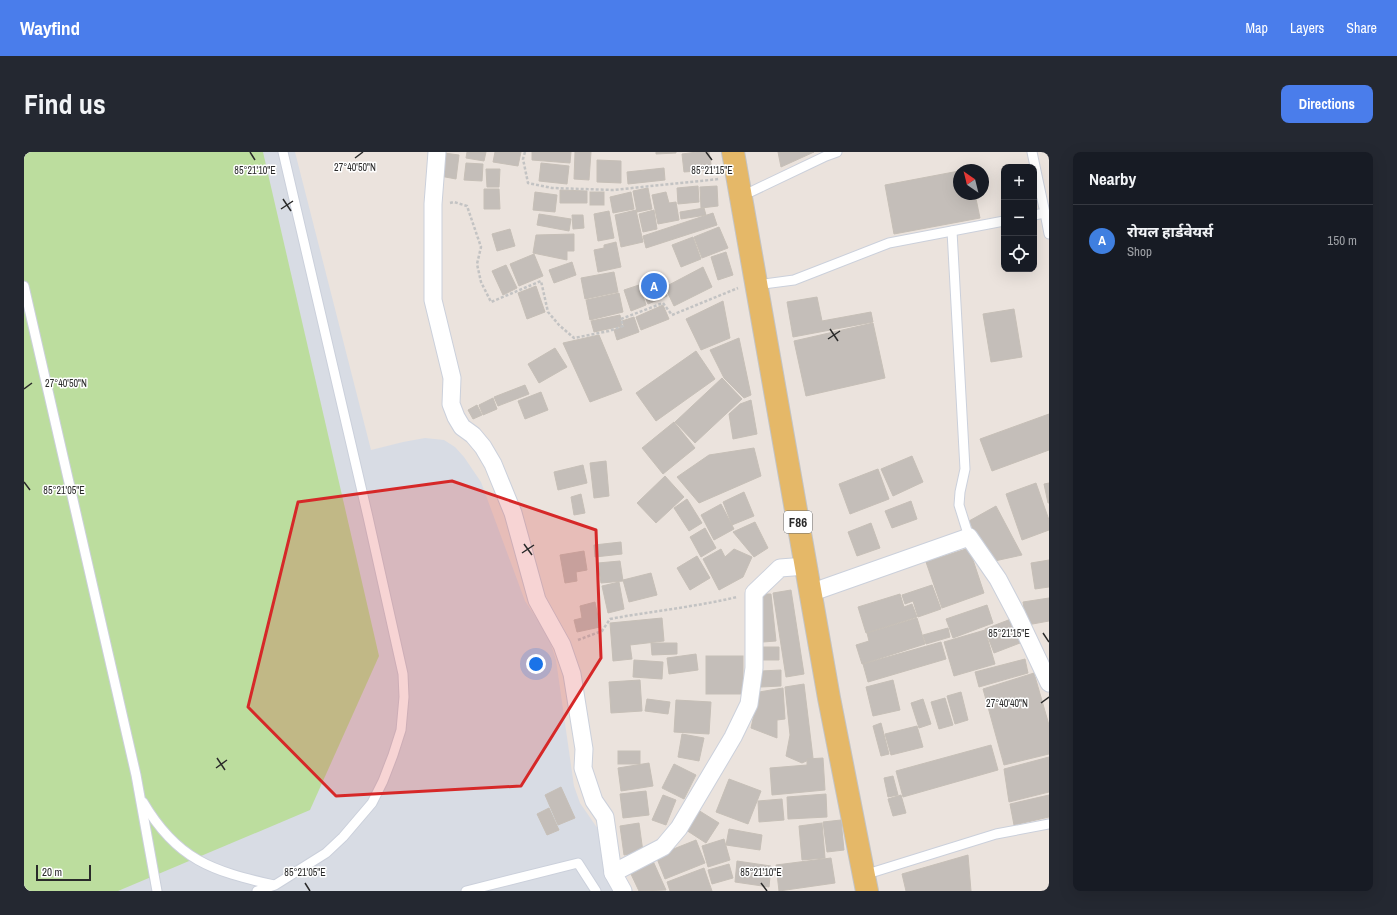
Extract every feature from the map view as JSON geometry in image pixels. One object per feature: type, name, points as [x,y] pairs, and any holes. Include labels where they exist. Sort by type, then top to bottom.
[{"type":"main road","name":"F86","points":[[733,152],[829,698],[866,883]]},
{"type":"street","points":[[437,152],[433,204],[433,300],[452,378],[451,404],[462,427],[473,435],[483,447],[493,464],[513,513],[537,600],[562,645],[572,674],[584,749],[583,768],[594,801],[605,817],[613,873],[623,891]]},
{"type":"street","points":[[810,593],[968,537],[998,579],[1017,615],[1049,683]]},
{"type":"street","points":[[613,873],[663,847],[679,828],[733,737],[749,704],[754,668],[754,593],[780,568],[806,566]]},
{"type":"lane","points":[[257,891],[275,885],[326,853],[343,837],[372,803],[394,755],[401,730],[404,697],[403,674],[370,524],[283,152]]},
{"type":"lane","points":[[739,187],[837,152]]},
{"type":"lane","points":[[1032,152],[1049,234]]},
{"type":"lane","points":[[1037,214],[1045,213]]},
{"type":"lane","points":[[757,285],[794,280],[889,243],[1001,222]]},
{"type":"lane","points":[[952,231],[965,469],[959,505],[968,537]]},
{"type":"lane","points":[[24,286],[136,775],[157,891]]},
{"type":"lane","points":[[140,797],[166,835],[186,853],[210,867],[238,877],[275,885]]},
{"type":"lane","points":[[866,883],[996,834],[1049,824]]},
{"type":"lane","points":[[466,891],[578,863],[596,891]]},
{"type":"path","points":[[525,152],[523,159],[528,183],[552,188],[613,190],[739,187]]},
{"type":"path","points":[[433,204],[454,202],[467,206],[481,247],[477,264],[481,282],[491,302],[541,281],[548,312],[574,338],[609,331],[623,326],[621,320],[663,302],[672,315],[734,289],[757,285]]},
{"type":"path","points":[[562,645],[602,631],[610,619],[659,610],[674,609],[754,593]]},
{"type":"highlighted area","points":[[452,481],[596,530],[601,658],[521,786],[336,796],[248,707],[298,502]]},
{"type":"shaded area","points":[[24,152],[295,152],[371,450],[425,438],[444,440],[455,447],[464,457],[481,482],[525,601],[548,635],[556,660],[574,786],[580,803],[600,832],[617,891],[24,891]]},
{"type":"green space","points":[[24,152],[263,152],[379,656],[310,810],[118,891],[24,891]]},
{"type":"building","points":[[467,152],[486,152],[484,161],[466,158]]},
{"type":"building","points":[[495,152],[521,152],[518,166],[493,162]]},
{"type":"building","points":[[532,152],[571,152],[570,163],[532,160]]},
{"type":"building","points":[[575,152],[591,152],[589,180],[574,179]]},
{"type":"building","points":[[656,152],[676,152],[676,153],[656,154]]},
{"type":"building","points":[[709,152],[712,170],[684,172],[682,154]]},
{"type":"building","points":[[778,152],[814,152],[781,167]]},
{"type":"building","points":[[444,153],[459,155],[456,179],[440,176]]},
{"type":"building","points":[[597,160],[621,161],[621,183],[597,182]]},
{"type":"building","points":[[466,163],[483,164],[482,181],[464,180]]},
{"type":"building","points":[[541,163],[569,166],[567,184],[539,181]]},
{"type":"building","points":[[664,168],[665,180],[628,184],[627,172]]},
{"type":"building","points":[[486,169],[500,169],[499,187],[487,187]]},
{"type":"building","points":[[953,172],[953,200],[976,200],[980,218],[894,234],[885,185]]},
{"type":"building","points":[[698,186],[699,202],[678,204],[677,188]]},
{"type":"building","points":[[717,186],[718,206],[701,208],[700,187]]},
{"type":"building","points":[[648,188],[652,209],[637,212],[633,191]]},
{"type":"building","points":[[484,189],[499,189],[500,209],[484,209]]},
{"type":"building","points":[[560,190],[587,191],[587,203],[560,203]]},
{"type":"building","points":[[535,192],[557,195],[555,212],[533,210]]},
{"type":"building","points":[[590,192],[604,192],[604,205],[590,205]]},
{"type":"building","points":[[631,192],[634,209],[613,213],[610,197]]},
{"type":"building","points":[[666,192],[669,203],[676,202],[679,220],[658,224],[652,195]]},
{"type":"building","points":[[704,208],[706,215],[681,219],[680,212]]},
{"type":"building","points":[[636,210],[643,242],[621,247],[615,215]]},
{"type":"building","points":[[654,210],[657,229],[643,232],[639,214]]},
{"type":"building","points":[[609,211],[614,238],[598,241],[594,214]]},
{"type":"building","points":[[713,213],[717,225],[646,248],[643,236]]},
{"type":"building","points":[[539,214],[571,219],[569,231],[537,225]]},
{"type":"building","points":[[572,215],[583,215],[584,228],[573,229]]},
{"type":"building","points":[[719,227],[728,248],[702,258],[694,237]]},
{"type":"building","points":[[510,229],[515,246],[497,251],[492,234]]},
{"type":"building","points":[[574,234],[574,251],[567,251],[567,260],[533,253],[536,235]]},
{"type":"building","points":[[693,237],[701,259],[681,267],[672,245]]},
{"type":"building","points":[[616,242],[621,267],[598,272],[594,250],[604,248],[604,245]]},
{"type":"building","points":[[726,252],[733,275],[718,280],[711,257]]},
{"type":"building","points":[[534,254],[543,276],[519,286],[510,264]]},
{"type":"building","points":[[572,262],[576,275],[554,283],[549,270]]},
{"type":"building","points":[[506,265],[517,288],[503,295],[492,271]]},
{"type":"building","points":[[703,267],[712,287],[674,306],[665,287]]},
{"type":"building","points":[[614,272],[618,292],[585,299],[581,278]]},
{"type":"building","points":[[661,279],[667,296],[648,304],[641,287]]},
{"type":"building","points":[[639,285],[646,305],[631,311],[624,290]]},
{"type":"building","points":[[536,286],[545,312],[527,319],[518,293]]},
{"type":"building","points":[[619,293],[623,312],[590,320],[586,300]]},
{"type":"building","points":[[817,297],[822,321],[871,312],[873,322],[793,337],[787,302]]},
{"type":"building","points":[[723,301],[730,338],[701,350],[686,319]]},
{"type":"building","points":[[663,305],[669,319],[641,330],[636,317]]},
{"type":"building","points":[[1014,309],[1022,357],[991,362],[983,314]]},
{"type":"building","points":[[620,315],[622,326],[594,332],[591,321]]},
{"type":"building","points":[[634,317],[639,332],[617,340],[614,330],[624,326],[622,321]]},
{"type":"building","points":[[873,323],[885,378],[806,396],[794,341]]},
{"type":"building","points":[[599,335],[622,390],[590,402],[563,343]]},
{"type":"building","points":[[739,338],[751,395],[744,398],[724,378],[710,350]]},
{"type":"building","points":[[555,348],[567,367],[539,383],[528,364]]},
{"type":"building","points":[[696,351],[715,379],[656,421],[636,393]]},
{"type":"building","points":[[722,378],[742,399],[695,443],[675,422]]},
{"type":"building","points":[[525,385],[529,394],[498,406],[494,397]]},
{"type":"building","points":[[541,392],[548,410],[525,419],[518,401]]},
{"type":"building","points":[[493,398],[497,409],[483,415],[479,405]]},
{"type":"building","points":[[751,400],[757,434],[733,439],[729,414],[740,404]]},
{"type":"building","points":[[477,405],[482,415],[473,419],[468,410]]},
{"type":"building","points":[[1049,414],[1049,450],[992,471],[980,439]]},
{"type":"building","points":[[674,422],[695,448],[663,474],[642,448]]},
{"type":"building","points":[[754,448],[761,476],[699,503],[677,477],[709,455]]},
{"type":"building","points":[[912,456],[923,482],[893,496],[881,469]]},
{"type":"building","points":[[606,461],[609,496],[594,498],[590,463]]},
{"type":"building","points":[[583,465],[587,483],[558,490],[554,472]]},
{"type":"building","points":[[878,469],[889,499],[850,514],[839,484]]},
{"type":"building","points":[[665,476],[684,497],[656,523],[637,503]]},
{"type":"building","points":[[1036,483],[1049,520],[1049,530],[1022,540],[1006,494]]},
{"type":"building","points":[[1049,483],[1049,503],[1048,503],[1044,484]]},
{"type":"building","points":[[744,492],[754,516],[732,525],[723,502]]},
{"type":"building","points":[[581,494],[585,513],[574,515],[571,497]]},
{"type":"building","points":[[687,499],[702,523],[689,531],[674,508]]},
{"type":"building","points":[[911,501],[917,519],[892,528],[885,511]]},
{"type":"building","points":[[721,504],[734,529],[714,540],[701,515]]},
{"type":"building","points":[[996,506],[1022,555],[990,562],[969,521]]},
{"type":"building","points":[[755,522],[768,548],[754,557],[733,532]]},
{"type":"building","points":[[871,523],[880,548],[857,556],[848,532]]},
{"type":"building","points":[[705,528],[716,548],[701,557],[690,537]]},
{"type":"building","points":[[621,542],[622,554],[595,557],[594,545]]},
{"type":"building","points":[[969,548],[984,593],[942,608],[926,562]]},
{"type":"building","points":[[721,549],[725,557],[734,549],[752,557],[743,577],[719,590],[703,559]]},
{"type":"building","points":[[584,551],[587,570],[576,572],[577,581],[565,583],[560,555]]},
{"type":"building","points":[[697,556],[710,578],[690,590],[677,568]]},
{"type":"building","points":[[1049,560],[1049,587],[1035,589],[1031,563]]},
{"type":"building","points":[[620,561],[623,581],[601,583],[598,563]]},
{"type":"building","points":[[651,573],[657,595],[629,602],[623,580]]},
{"type":"building","points":[[619,582],[624,609],[608,613],[602,586]]},
{"type":"building","points":[[932,585],[941,609],[918,617],[913,601],[905,604],[902,595]]},
{"type":"building","points":[[791,590],[804,674],[786,677],[773,593]]},
{"type":"building","points":[[759,594],[771,594],[776,641],[763,642]]},
{"type":"building","points":[[900,594],[904,607],[912,604],[917,617],[866,633],[858,607]]},
{"type":"building","points":[[1049,598],[1049,621],[1027,625],[1023,602]]},
{"type":"building","points":[[595,602],[600,627],[577,632],[574,620],[582,618],[580,606]]},
{"type":"building","points":[[987,605],[993,623],[953,638],[946,619]]},
{"type":"building","points":[[662,618],[664,641],[630,645],[632,659],[613,661],[610,623]]},
{"type":"building","points":[[917,618],[925,644],[862,664],[856,645],[869,641],[867,633]]},
{"type":"building","points":[[1011,619],[1020,643],[994,653],[985,629]]},
{"type":"building","points":[[948,628],[950,637],[926,644],[923,635]]},
{"type":"building","points":[[985,630],[995,664],[954,676],[944,642]]},
{"type":"building","points":[[941,642],[946,659],[868,682],[863,664]]},
{"type":"building","points":[[651,643],[677,643],[677,654],[652,655]]},
{"type":"building","points":[[762,647],[779,647],[779,660],[761,660]]},
{"type":"building","points":[[696,654],[698,670],[669,674],[667,658]]},
{"type":"building","points":[[706,656],[743,656],[743,694],[706,694]]},
{"type":"building","points":[[1025,659],[1028,673],[979,687],[975,672]]},
{"type":"building","points":[[634,660],[663,662],[662,679],[633,677]]},
{"type":"building","points":[[781,670],[781,686],[761,687],[761,671]]},
{"type":"building","points":[[1034,673],[1049,725],[1049,754],[1004,765],[983,689]]},
{"type":"building","points":[[640,680],[642,711],[611,713],[609,682]]},
{"type":"building","points":[[893,680],[900,710],[873,716],[866,687]]},
{"type":"building","points":[[804,684],[813,758],[802,763],[786,756],[790,735],[785,687]]},
{"type":"building","points":[[783,688],[785,719],[777,720],[777,738],[751,728],[759,692]]},
{"type":"building","points":[[961,692],[968,720],[955,724],[947,696]]},
{"type":"building","points":[[945,698],[953,725],[939,729],[931,702]]},
{"type":"building","points":[[647,699],[670,702],[668,714],[645,711]]},
{"type":"building","points":[[923,699],[931,724],[919,728],[911,703]]},
{"type":"building","points":[[676,700],[711,702],[709,734],[674,732]]},
{"type":"building","points":[[881,723],[889,754],[881,756],[873,726]]},
{"type":"building","points":[[917,726],[923,747],[891,755],[885,734]]},
{"type":"building","points":[[682,734],[704,738],[699,761],[678,757]]},
{"type":"building","points":[[991,745],[998,770],[903,797],[896,771]]},
{"type":"building","points":[[618,751],[640,751],[640,764],[618,764]]},
{"type":"building","points":[[1049,757],[1049,792],[1009,802],[1004,769]]},
{"type":"building","points":[[823,758],[825,790],[772,795],[770,768],[807,765],[807,759]]},
{"type":"building","points":[[649,763],[653,786],[621,791],[618,768]]},
{"type":"building","points":[[674,764],[696,775],[684,799],[662,788]]},
{"type":"building","points":[[893,776],[898,795],[888,797],[884,778]]},
{"type":"building","points":[[729,779],[761,791],[748,824],[716,812]]},
{"type":"building","points":[[561,787],[575,818],[558,825],[545,795]]},
{"type":"building","points":[[646,791],[649,815],[623,818],[620,794]]},
{"type":"building","points":[[826,794],[827,817],[788,819],[787,797]]},
{"type":"building","points":[[663,795],[676,800],[666,825],[652,820]]},
{"type":"building","points":[[901,795],[906,813],[893,816],[888,799]]},
{"type":"building","points":[[1049,795],[1049,817],[1014,825],[1010,804]]},
{"type":"building","points":[[782,799],[784,820],[759,822],[758,801]]},
{"type":"building","points":[[549,808],[559,830],[547,835],[537,814]]},
{"type":"building","points":[[698,810],[719,823],[706,843],[686,830]]},
{"type":"building","points":[[841,820],[844,850],[827,852],[823,822]]},
{"type":"building","points":[[639,823],[643,852],[624,855],[620,826]]},
{"type":"building","points":[[822,823],[825,858],[802,860],[799,826]]},
{"type":"building","points":[[729,829],[762,835],[760,850],[726,845]]},
{"type":"building","points":[[724,839],[730,860],[708,867],[702,846]]},
{"type":"building","points":[[696,840],[705,863],[665,879],[656,856]]},
{"type":"building","points":[[968,855],[971,891],[906,891],[902,874]]},
{"type":"building","points":[[831,858],[835,883],[779,891],[776,865]]},
{"type":"building","points":[[653,861],[666,890],[639,891],[630,872]]},
{"type":"building","points":[[737,861],[771,866],[769,887],[735,882]]},
{"type":"building","points":[[729,864],[733,878],[712,884],[708,870]]},
{"type":"building","points":[[704,868],[712,891],[670,891],[667,882]]},
{"type":"place","name":"रोयल हार्डवेयर्स","points":[[654,286]]}]
